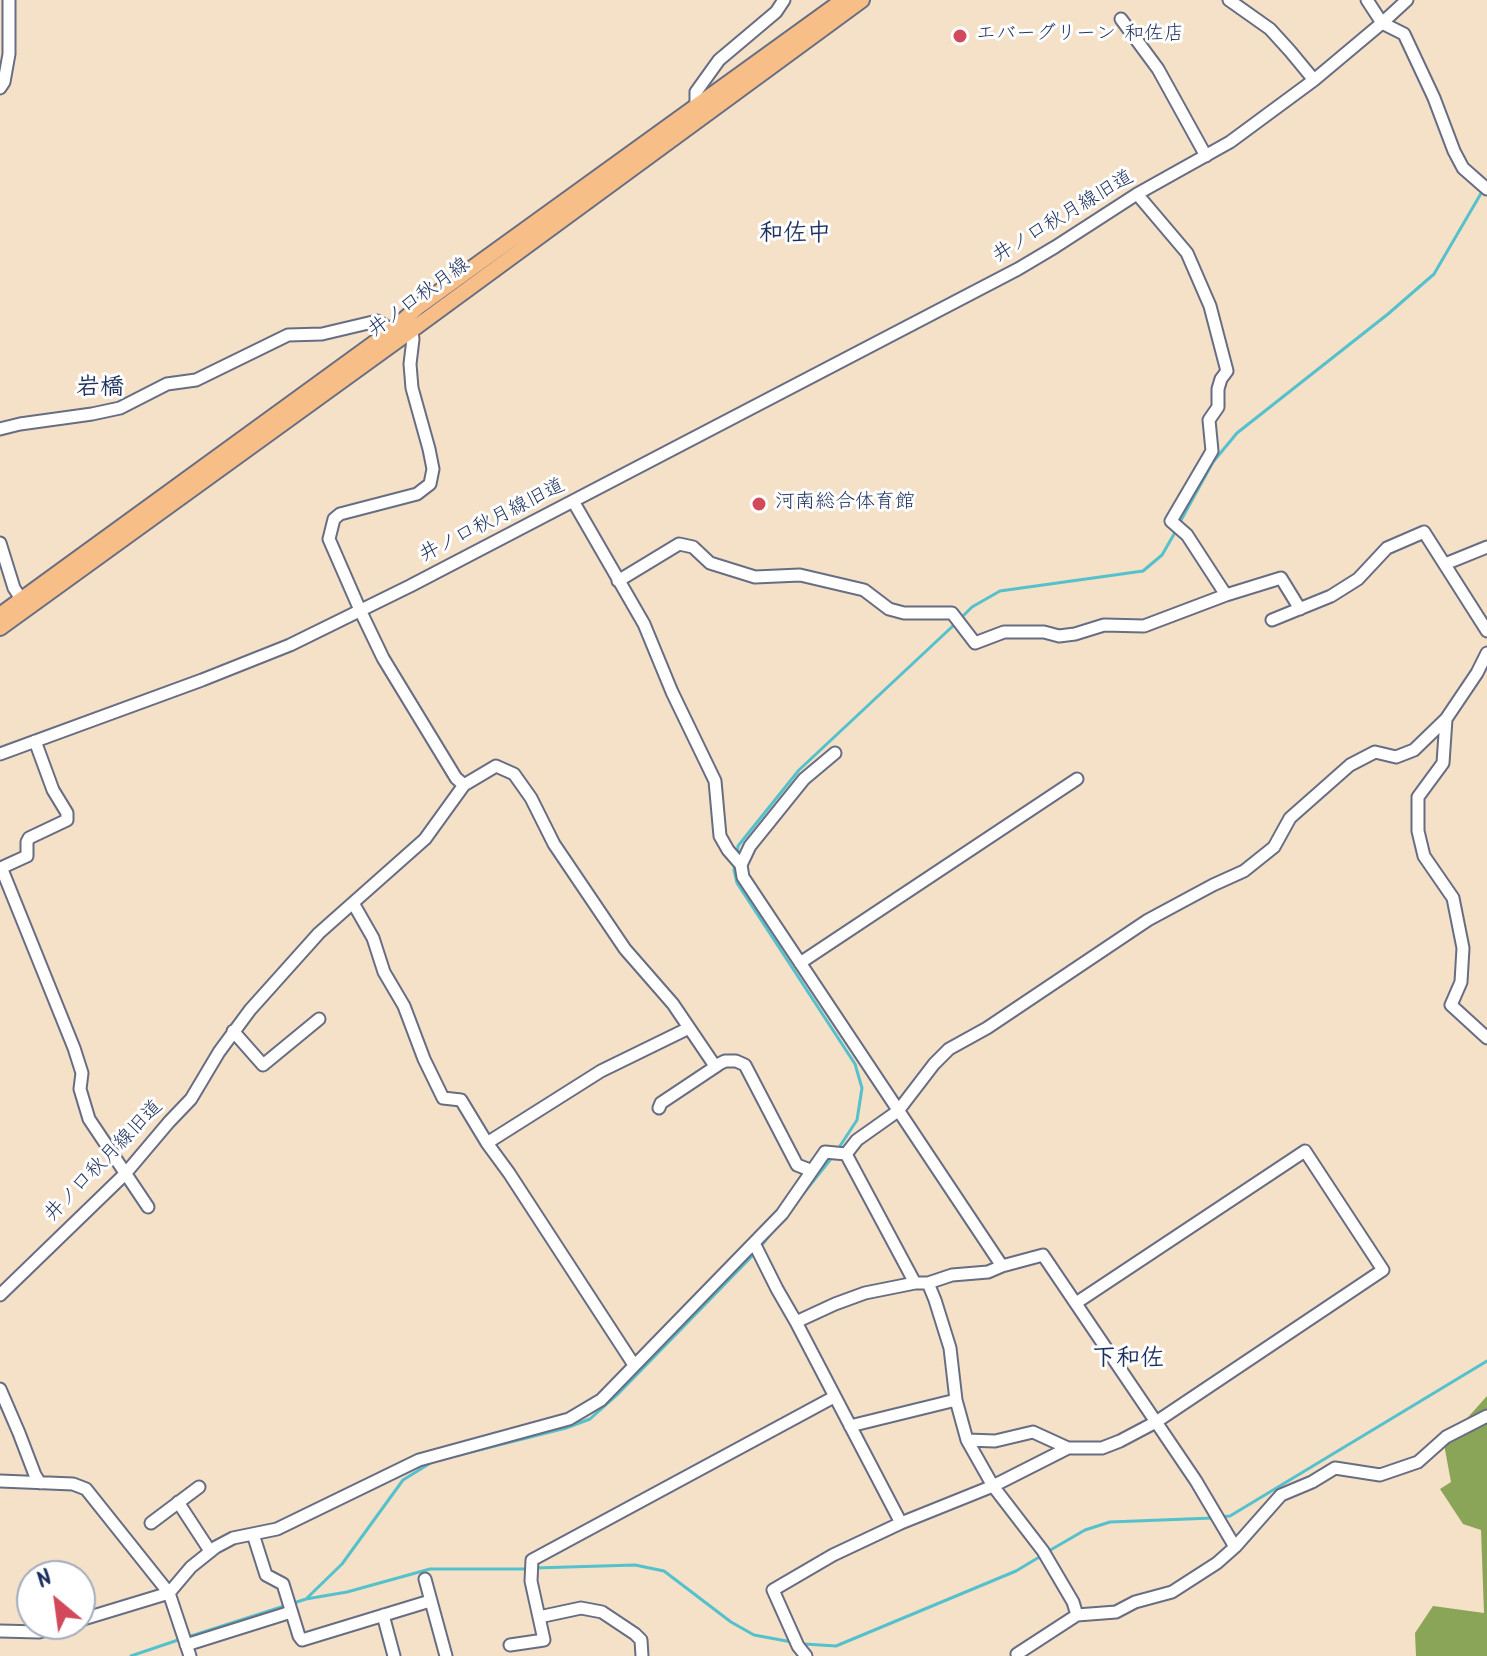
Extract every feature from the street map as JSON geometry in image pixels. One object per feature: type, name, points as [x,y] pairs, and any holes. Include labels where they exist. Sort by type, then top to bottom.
[{"type":"main road","name":"井ノ口秋月線","points":[[0,615],[24,604],[409,324],[700,110],[843,0]]},
{"type":"main road","name":"井ノ口秋月線","points":[[700,110],[862,0]]},
{"type":"main road","name":"井ノ口秋月線","points":[[0,628],[24,604],[392,330],[409,324]]},
{"type":"street","points":[[0,88],[9,54],[9,0]]},
{"type":"street","points":[[700,110],[696,92],[719,60],[776,12],[784,0]]},
{"type":"street","points":[[1229,0],[1270,29],[1314,80]]},
{"type":"street","points":[[1367,0],[1382,23],[1404,34],[1434,98],[1454,151],[1463,168],[1483,186]]},
{"type":"street","name":"井ノ口秋月線旧道","points":[[0,754],[290,645],[1018,269],[1137,194],[1230,142],[1314,80],[1407,0]]},
{"type":"street","points":[[1121,19],[1158,69],[1206,156]]},
{"type":"street","points":[[1137,194],[1187,253],[1210,306],[1227,371],[1218,389],[1218,407],[1209,420],[1212,451],[1171,521],[1187,535],[1226,595]]},
{"type":"street","points":[[0,429],[120,408],[167,384],[196,380],[288,335],[322,334],[377,321],[392,330]]},
{"type":"street","points":[[409,324],[413,339],[410,364],[412,388],[433,469],[430,484],[417,494],[340,514],[334,519],[329,539],[383,658],[459,782],[464,785],[496,766],[514,774],[531,798],[554,844],[625,949],[673,1004],[715,1066],[718,1065]]},
{"type":"street","points":[[573,501],[644,624],[672,692],[715,781],[720,836],[741,865],[743,877],[1002,1266]]},
{"type":"street","points":[[1272,620],[1331,596],[1358,579],[1387,548],[1424,532],[1487,631]]},
{"type":"street","points":[[0,543],[14,588],[24,604]]},
{"type":"street","points":[[618,581],[679,544],[693,547],[710,563],[755,577],[800,575],[864,590],[889,609],[904,613],[952,613],[975,643],[1004,632],[1044,632],[1059,636],[1104,625],[1144,626],[1281,578],[1300,609]]},
{"type":"street","points":[[1445,564],[1487,547]]},
{"type":"street","points":[[844,1154],[857,1140],[898,1111],[949,1049],[987,1028],[1148,920],[1244,871],[1274,847],[1290,818],[1350,765],[1375,752],[1396,757],[1414,750],[1446,719],[1487,653]]},
{"type":"street","points":[[1446,719],[1443,763],[1418,797],[1418,831],[1424,856],[1453,898],[1463,948],[1461,982],[1451,1005],[1487,1038]]},
{"type":"street","points":[[35,741],[53,790],[67,813],[67,820],[29,838],[27,856],[3,867],[3,872],[74,1048],[82,1073],[80,1089],[89,1119],[148,1207]]},
{"type":"street","points":[[741,865],[750,846],[804,779],[835,753]]},
{"type":"street","points":[[800,963],[1077,779]]},
{"type":"street","name":"井ノ口秋月線旧道","points":[[0,1295],[125,1174],[191,1099],[233,1031],[250,1010],[319,933],[425,839],[464,785]]},
{"type":"street","points":[[353,903],[373,938],[384,972],[404,1006],[443,1098],[461,1100],[634,1365]]},
{"type":"street","points":[[233,1031],[263,1065],[319,1019]]},
{"type":"street","points":[[487,1143],[601,1071],[689,1028]]},
{"type":"street","points":[[659,1108],[661,1103],[718,1065],[736,1061],[745,1065],[797,1165],[810,1170]]},
{"type":"street","points":[[967,1440],[995,1441],[1033,1432],[1068,1448],[1102,1448],[1120,1441],[1156,1422],[1383,1270],[1305,1151],[1076,1303]]},
{"type":"street","points":[[96,1615],[169,1593],[191,1567],[233,1538],[277,1529],[419,1460],[569,1419],[601,1400],[782,1214],[825,1152],[844,1154]]},
{"type":"street","points":[[844,1154],[921,1283],[935,1300],[950,1348],[956,1400],[967,1440],[993,1486],[1043,1551],[1073,1602],[1077,1615]]},
{"type":"street","points":[[754,1243],[901,1523]]},
{"type":"street","points":[[796,1322],[865,1293],[952,1275],[988,1272],[1043,1255],[1156,1422],[1235,1547]]},
{"type":"street","points":[[0,1389],[40,1483]]},
{"type":"street","points":[[510,1645],[544,1640],[531,1581],[532,1560],[834,1397]]},
{"type":"street","points":[[850,1426],[956,1400]]},
{"type":"street","points":[[1018,1656],[1077,1615],[1116,1612],[1135,1602],[1172,1592],[1217,1563],[1235,1547],[1281,1495],[1335,1468],[1380,1475],[1418,1462],[1446,1437],[1487,1416]]},
{"type":"street","points":[[806,1656],[798,1646],[773,1590],[833,1555],[901,1523],[993,1486],[1068,1448]]},
{"type":"street","points":[[0,1481],[73,1484],[86,1489],[169,1593],[188,1650],[291,1612]]},
{"type":"street","points":[[151,1523],[199,1487]]},
{"type":"street","points":[[178,1502],[210,1551]]},
{"type":"street","points":[[253,1534],[266,1575],[283,1584],[302,1640],[430,1601]]},
{"type":"street","points":[[425,1579],[446,1656]]},
{"type":"street","points":[[539,1617],[581,1608],[602,1612],[641,1640],[642,1656]]},
{"type":"street","points":[[383,1615],[394,1656]]},
{"type":"green space","points":[[1487,1396],[1487,1656],[1416,1656],[1415,1633],[1433,1606],[1484,1613],[1481,1530],[1463,1524],[1440,1489],[1451,1482],[1444,1444]]},
{"type":"waterway","points":[[1180,522],[1213,462],[1237,433],[1434,274],[1483,190]]},
{"type":"waterway","points":[[960,619],[972,607],[1000,591],[1143,571],[1162,555],[1177,529]]},
{"type":"waterway","points":[[737,856],[738,846],[799,770],[955,624]]},
{"type":"waterway","points":[[735,863],[737,883],[855,1064],[862,1088],[857,1120],[838,1149]]},
{"type":"waterway","points":[[799,1199],[834,1155]]},
{"type":"waterway","points":[[761,1246],[774,1230]]},
{"type":"waterway","points":[[455,1456],[590,1419],[756,1252]]},
{"type":"waterway","points":[[1220,1517],[1230,1516],[1487,1361]]},
{"type":"waterway","points":[[306,1599],[342,1564],[403,1480],[432,1462]]},
{"type":"waterway","points":[[1047,1552],[1085,1530],[1110,1522],[1213,1518]]},
{"type":"waterway","points":[[804,1644],[836,1646],[1016,1571],[1041,1556]]},
{"type":"waterway","points":[[534,1568],[635,1565],[664,1571],[731,1622],[754,1635],[792,1642]]},
{"type":"waterway","points":[[188,1637],[306,1599],[347,1592],[430,1569],[527,1569]]},
{"type":"waterway","points":[[131,1656],[181,1639]]},
{"type":"place","name":"エバーグリーン 和佐店","points":[[960,36]]},
{"type":"place","name":"河南総合体育館","points":[[759,504]]},
{"type":"district","name":"和佐中","points":[[795,236]]},
{"type":"district","name":"岩橋","points":[[100,390]]},
{"type":"district","name":"下和佐","points":[[1128,1361]]}]
